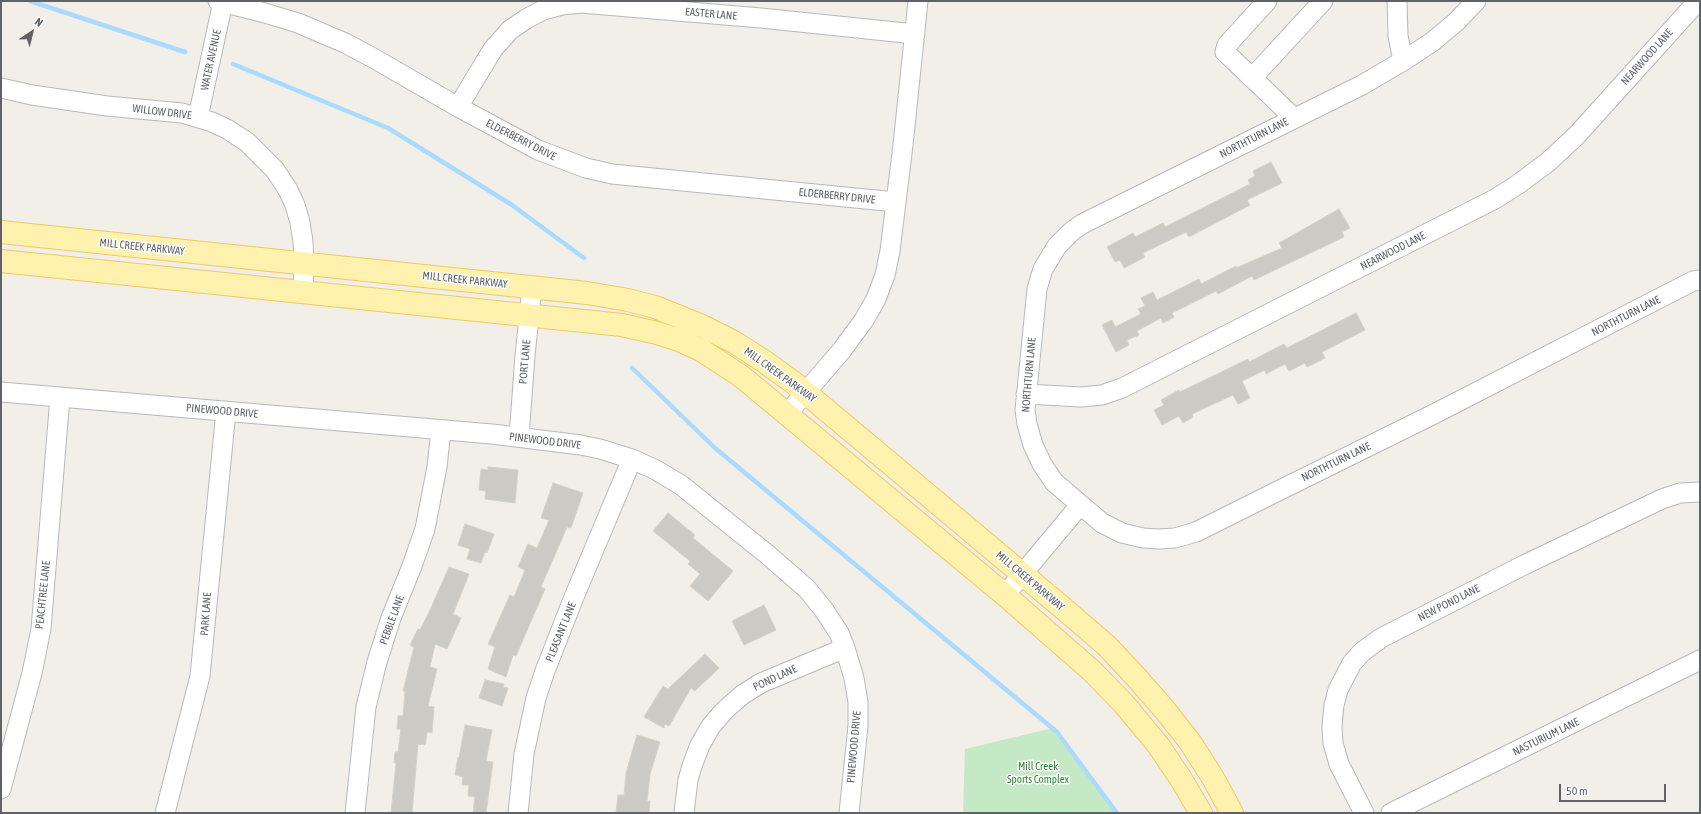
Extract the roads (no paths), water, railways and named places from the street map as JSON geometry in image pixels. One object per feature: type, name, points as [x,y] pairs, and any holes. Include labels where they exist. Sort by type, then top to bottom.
[{"type":"main road","name":"MILL CREEK PARKWAY","points":[[1,232],[587,293],[628,300],[668,312],[702,326],[734,342],[765,362],[806,393],[1106,646],[1164,708],[1190,742],[1213,778],[1232,813]]},
{"type":"main road","points":[[1,260],[529,314],[633,327],[679,340],[722,362],[741,376],[1062,643],[1124,704],[1158,745],[1181,779],[1201,813]]},
{"type":"street","points":[[787,414],[842,350],[864,320],[876,299],[885,275],[890,251],[896,202],[918,1]]},
{"type":"street","points":[[1266,1],[1227,45],[1226,52],[1294,118]]},
{"type":"street","points":[[1252,78],[1323,1]]},
{"type":"street","points":[[1397,1],[1398,36],[1403,61]]},
{"type":"street","name":"NORTHTURN LANE","points":[[1476,1],[1456,22],[1432,42],[1362,85],[1082,224],[1071,232],[1057,246],[1043,269],[1037,289],[1025,410],[1033,445],[1042,464],[1059,487],[1080,505],[1109,526],[1122,532],[1143,538],[1159,539],[1175,538],[1196,532],[1432,415],[1694,281],[1700,280]]},
{"type":"street","name":"NEARWOOD LANE","points":[[1026,394],[1081,397],[1102,395],[1122,388],[1495,199],[1548,162],[1576,136],[1698,1]]},
{"type":"street","name":"ELDERBERRY DRIVE","points":[[220,2],[298,23],[345,43],[458,107],[538,150],[562,160],[612,174],[896,202]]},
{"type":"street","name":"WATER AVENUE","points":[[198,117],[220,2]]},
{"type":"street","name":"EASTER LANE","points":[[458,107],[492,49],[510,30],[543,10],[562,5],[582,3],[597,4],[761,18],[915,34]]},
{"type":"street","name":"WILLOW DRIVE","points":[[1,88],[32,96],[107,106],[182,113],[198,117],[227,129],[247,142],[275,170],[288,190],[295,205],[301,229],[304,263],[303,291]]},
{"type":"street","name":"PORT LANE","points":[[519,437],[532,287]]},
{"type":"street","name":"PINEWOOD DRIVE","points":[[1,392],[519,437],[600,449],[632,459],[656,470],[681,485],[768,555],[807,589],[824,610],[839,633],[854,678],[858,702],[858,726],[849,813]]},
{"type":"street","name":"PEACHTREE LANE","points":[[1,790],[32,673],[41,628],[60,397]]},
{"type":"street","name":"PARK LANE","points":[[164,813],[200,676],[226,411]]},
{"type":"street","name":"PEBBLE LANE","points":[[355,813],[366,707],[377,662],[389,625],[425,528],[437,467],[441,430]]},
{"type":"street","name":"PLEASANT LANE","points":[[518,813],[524,754],[536,698],[571,605],[632,459]]},
{"type":"street","name":"NEW POND LANE","points":[[1364,813],[1339,764],[1333,743],[1332,727],[1334,705],[1338,690],[1352,663],[1362,652],[1380,638],[1662,498],[1680,493],[1700,492]]},
{"type":"street","points":[[1005,595],[1080,505]]},
{"type":"street","name":"POND LANE","points":[[684,813],[688,780],[700,745],[725,710],[742,695],[761,683],[845,648]]},
{"type":"street","name":"NASTURIUM LANE","points":[[1391,813],[1700,660]]},
{"type":"waterway","points":[[30,1],[185,52]]},
{"type":"waterway","points":[[233,64],[388,128],[512,205],[584,258]]},
{"type":"waterway","points":[[632,368],[715,448],[1057,732],[1117,813]]},
{"type":"park label","name":"Mill Creek Sports Complex","points":[[1038,773]]}]
